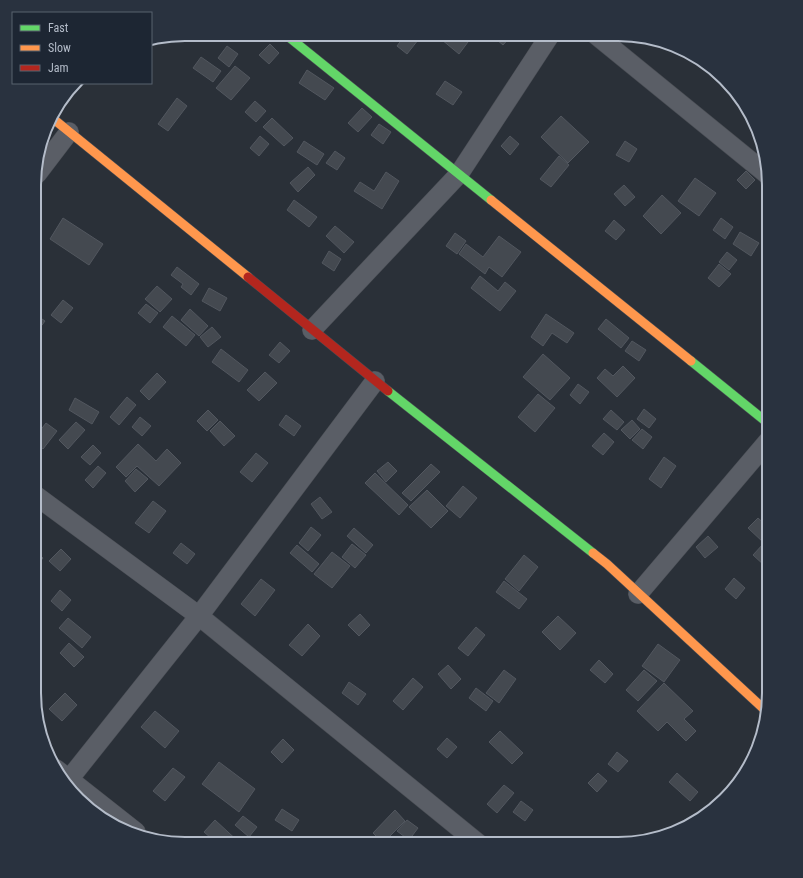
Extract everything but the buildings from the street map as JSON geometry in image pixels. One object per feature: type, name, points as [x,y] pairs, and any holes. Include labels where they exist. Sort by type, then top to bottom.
[{"type":"street","points":[[294,41],[762,418]]},
{"type":"street","points":[[312,330],[458,174],[546,41]]},
{"type":"street","points":[[603,41],[761,170]]},
{"type":"street","points":[[56,121],[375,382],[607,564],[762,707]]},
{"type":"street","points":[[42,168],[69,132]]},
{"type":"street","points":[[66,774],[199,616],[375,382]]},
{"type":"street","points":[[638,594],[762,448]]},
{"type":"street","points":[[41,499],[199,616],[470,837]]},
{"type":"street","points":[[76,787],[125,824]]},
{"type":"traffic: fast","points":[[294,41],[491,200]]},
{"type":"traffic: fast","points":[[691,361],[762,418]]},
{"type":"traffic: fast","points":[[388,391],[593,553]]},
{"type":"traffic: slow","points":[[56,121],[248,277]]},
{"type":"traffic: slow","points":[[491,200],[691,361]]},
{"type":"traffic: slow","points":[[593,553],[607,564],[762,707]]},
{"type":"traffic: jam","points":[[248,277],[388,391]]}]
